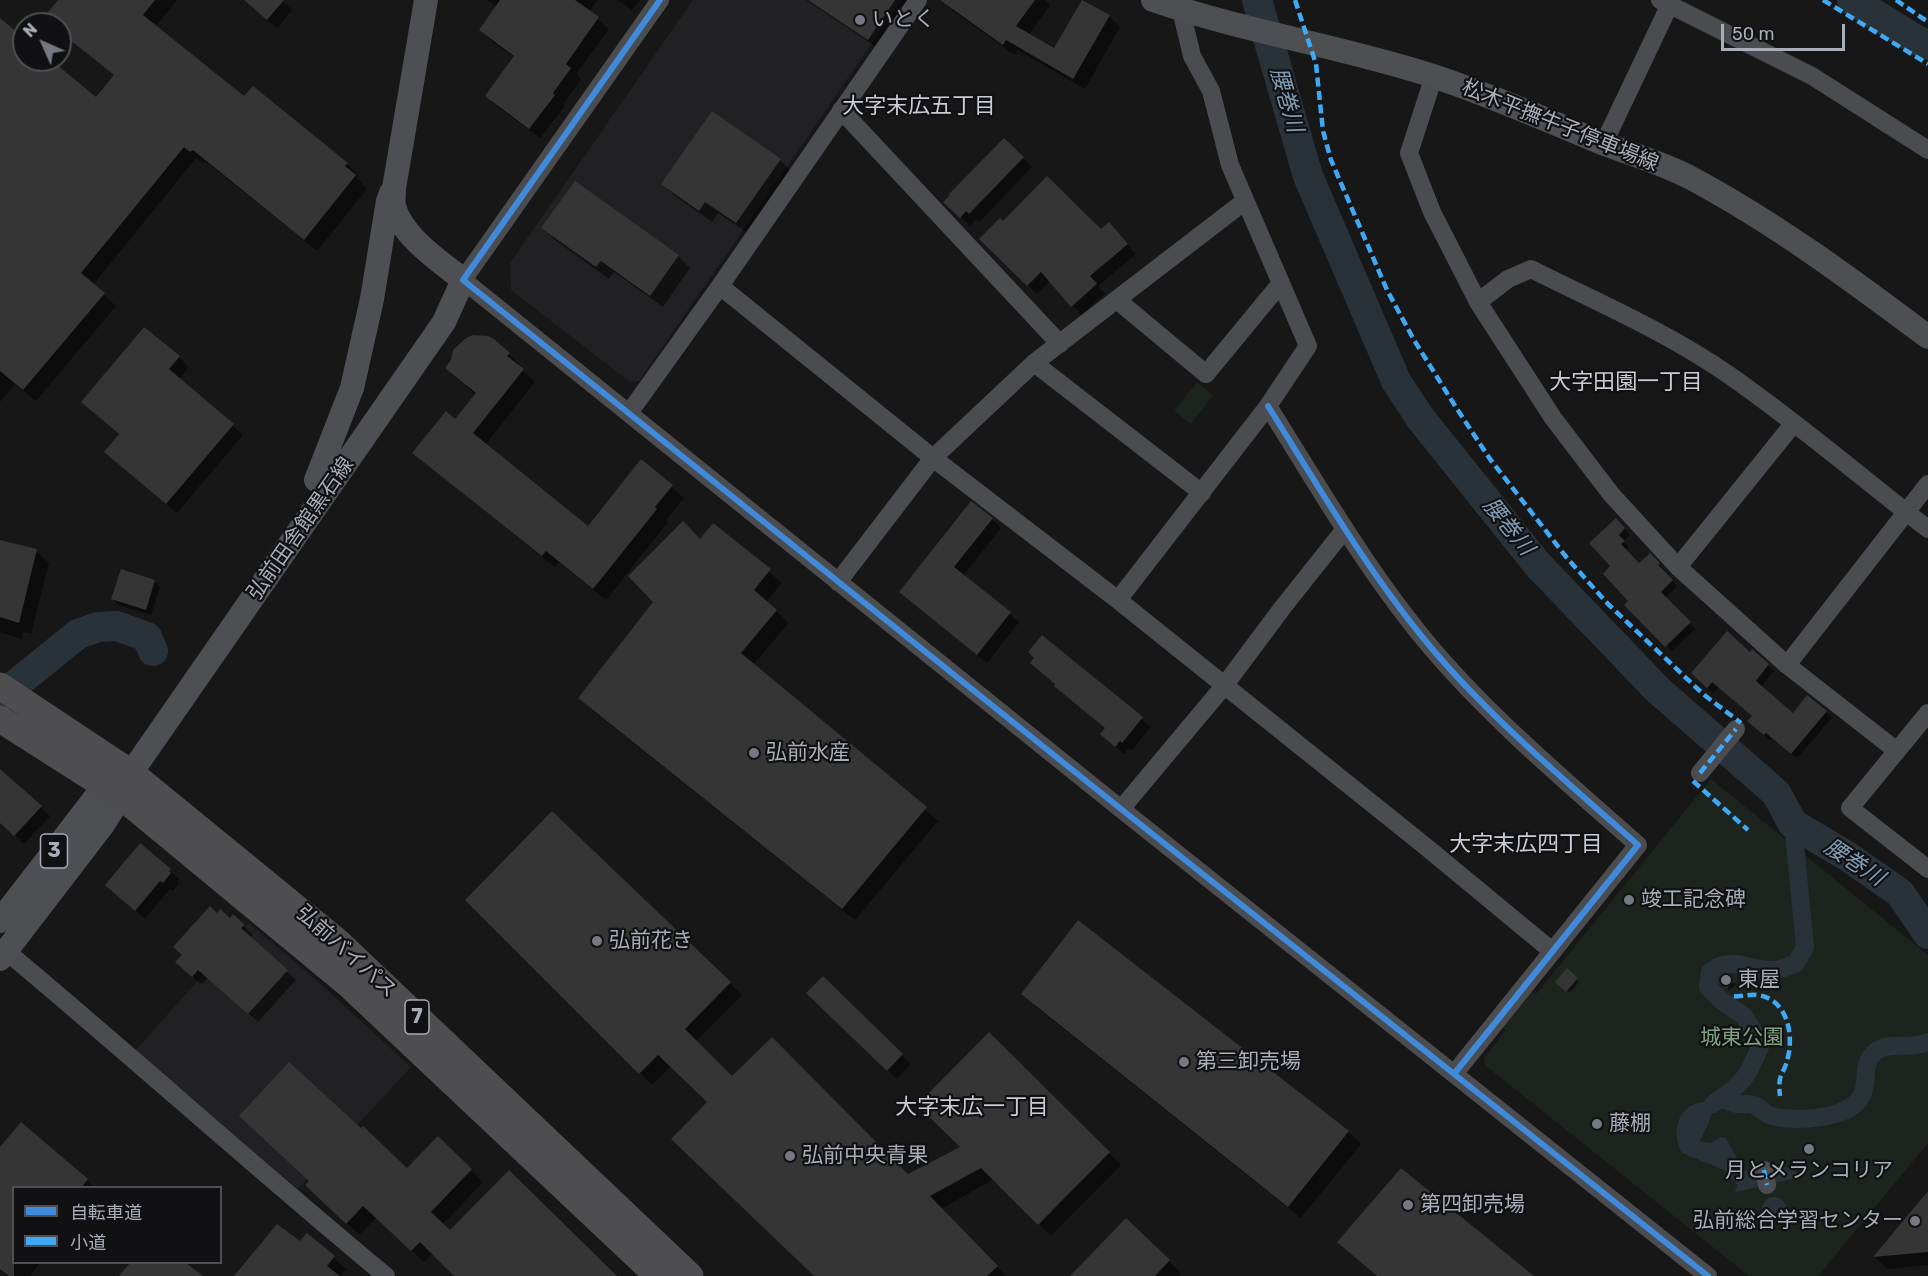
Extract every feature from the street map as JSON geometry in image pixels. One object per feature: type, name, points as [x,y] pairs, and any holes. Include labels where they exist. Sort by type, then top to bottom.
[{"type":"highway","name":"弘前バイパス","points":[[0,686],[29,705],[119,780],[347,983],[658,1276]]},
{"type":"highway","name":"弘前バイパス","points":[[4,721],[119,780],[339,943],[690,1276]]},
{"type":"main road","name":"弘前田舎館黒石線","points":[[426,0],[393,205],[400,220],[413,237],[464,280]]},
{"type":"main road","name":"松木平撫牛子停車場線","points":[[1153,0],[1218,21],[1434,76],[1496,98],[1689,177],[1760,219],[1857,284],[1928,337]]},
{"type":"main road","name":"弘前田舎館黒石線","points":[[316,480],[352,388],[372,299],[388,201],[394,188]]},
{"type":"main road","name":"弘前田舎館黒石線","points":[[119,780],[316,480],[433,313],[464,280]]},
{"type":"main road","name":"弘前田舎館黒石線","points":[[119,780],[444,322],[464,280]]},
{"type":"main road","name":"3","points":[[0,921],[119,780]]},
{"type":"main road","name":"3","points":[[3,955],[102,826],[119,780]]},
{"type":"street","points":[[660,0],[464,280],[1121,809],[1708,1276]]},
{"type":"street","points":[[629,413],[918,0]]},
{"type":"street","points":[[1604,143],[1667,1],[1812,76],[1928,150]]},
{"type":"street","points":[[1118,600],[1268,406],[1308,346],[1230,165],[1211,91],[1192,56],[1181,10]]},
{"type":"street","points":[[1434,76],[1409,153],[1432,212],[1478,302],[1553,418],[1611,494],[1678,567],[1787,665],[1897,751]]},
{"type":"street","points":[[841,110],[1060,344]]},
{"type":"street","points":[[838,582],[933,459],[1034,363],[1245,201]]},
{"type":"street","points":[[1478,302],[1508,279],[1530,269],[1653,330],[1727,374],[1794,423],[1928,529]]},
{"type":"street","points":[[1116,300],[1206,374],[1281,283]]},
{"type":"street","points":[[720,286],[933,459],[1118,600],[1552,951]]},
{"type":"street","points":[[1034,363],[1202,493]]},
{"type":"street","points":[[1268,406],[1345,529],[1434,651],[1509,730],[1638,845],[1454,1074]]},
{"type":"street","points":[[1678,567],[1794,423]]},
{"type":"street","points":[[1787,665],[1928,484]]},
{"type":"street","points":[[1121,809],[1224,686],[1345,529]]},
{"type":"street","points":[[1928,713],[1850,808],[1928,869]]},
{"type":"street","points":[[1700,772],[1736,729]]},
{"type":"street","points":[[3,955],[177,1096],[297,1202],[386,1276]]},
{"type":"shaded area","points":[[693,0],[902,0],[639,381],[630,382],[511,290],[510,263]]},
{"type":"shaded area","points":[[249,923],[323,986],[411,1067],[298,1189],[135,1051]]},
{"type":"shaded area","points":[[1705,1102],[1713,1104],[1708,1124],[1700,1141],[1710,1143],[1721,1137],[1726,1138],[1743,1170],[1754,1172],[1780,1166],[1803,1176],[1736,1192],[1738,1185],[1729,1172],[1682,1153],[1677,1136],[1679,1120],[1688,1107]]},
{"type":"shaded area","points":[[1774,1197],[1779,1198],[1785,1204],[1785,1214],[1779,1220],[1774,1221],[1769,1220],[1763,1214],[1762,1209],[1763,1204],[1769,1198]]},
{"type":"green space","points":[[1197,382],[1213,395],[1191,424],[1174,411]]},
{"type":"green space","name":"城東公園","points":[[1711,779],[1928,955],[1928,1143],[1818,1276],[1749,1276],[1486,1066],[1484,1058],[1506,1030],[1502,1027],[1530,991],[1536,994]]},
{"type":"building","points":[[58,0],[155,0],[143,15],[244,96],[253,86],[348,163],[345,166],[356,175],[304,240],[193,150],[190,152],[184,147],[81,273],[105,293],[23,390],[0,371],[0,18],[12,28],[12,72],[66,72],[96,97],[114,75],[72,42],[72,12],[48,12]]},
{"type":"building","points":[[244,0],[284,0],[267,20]]},
{"type":"building","points":[[500,0],[575,0],[599,17],[566,64],[571,68],[553,93],[555,95],[529,129],[485,96],[514,56],[479,30]]},
{"type":"building","name":"いとく","points":[[808,0],[895,0],[868,40]]},
{"type":"building","points":[[940,0],[1035,0],[1016,26],[1054,48],[1082,0],[1110,15],[1073,79],[1006,40],[1003,45]]},
{"type":"building","points":[[712,111],[781,159],[736,223],[705,202],[699,211],[661,184]]},
{"type":"building","points":[[1004,138],[1024,157],[969,214],[966,211],[960,218],[943,202]]},
{"type":"building","points":[[1047,176],[1101,229],[1109,222],[1128,244],[1090,276],[1097,284],[1071,307],[1041,272],[1027,286],[979,239],[1000,218],[1003,221]]},
{"type":"building","points":[[575,181],[679,255],[650,296],[601,261],[596,267],[541,228]]},
{"type":"building","points":[[144,327],[180,356],[169,369],[234,424],[166,504],[104,452],[119,434],[81,402]]},
{"type":"building","points":[[473,335],[488,336],[494,339],[510,353],[507,356],[524,369],[473,433],[588,526],[641,459],[673,485],[655,507],[657,509],[593,589],[546,551],[542,556],[412,453],[446,411],[455,419],[476,393],[445,368],[451,360],[453,350]]},
{"type":"building","points":[[971,501],[993,518],[954,567],[1011,612],[977,655],[899,592]]},
{"type":"building","points":[[1616,518],[1625,528],[1619,535],[1625,541],[1621,544],[1639,563],[1650,553],[1660,563],[1658,565],[1673,580],[1661,592],[1691,622],[1665,647],[1624,605],[1628,601],[1603,574],[1610,566],[1589,543]]},
{"type":"building","name":"弘前水産","points":[[683,521],[700,539],[713,523],[771,569],[754,590],[777,610],[741,653],[927,807],[842,909],[578,698],[653,602],[628,576]]},
{"type":"building","points":[[0,540],[37,549],[19,623],[0,617]]},
{"type":"building","points":[[121,569],[155,580],[146,610],[111,599]]},
{"type":"building","points":[[1727,631],[1750,652],[1752,649],[1769,664],[1756,681],[1793,713],[1807,695],[1827,711],[1791,754],[1766,733],[1764,735],[1747,721],[1752,716],[1712,682],[1707,688],[1691,673]]},
{"type":"building","points":[[1042,635],[1143,717],[1122,743],[1120,741],[1115,747],[1100,734],[1105,728],[1030,663],[1034,658],[1028,652]]},
{"type":"building","points":[[0,769],[42,806],[14,836],[0,823]]},
{"type":"building","points":[[552,811],[731,982],[685,1029],[732,1076],[772,1037],[908,1174],[960,1147],[917,1105],[989,1032],[1110,1152],[1038,1225],[981,1168],[930,1196],[998,1266],[987,1276],[814,1276],[671,1139],[707,1102],[658,1055],[639,1074],[465,900]]},
{"type":"building","points":[[140,843],[171,869],[169,871],[171,873],[163,883],[160,881],[135,911],[105,885]]},
{"type":"building","points":[[210,906],[217,913],[220,909],[230,918],[233,914],[245,925],[241,928],[288,970],[248,1014],[198,970],[192,977],[175,962],[182,955],[173,947]]},
{"type":"building","name":"第三卸売場","points":[[1078,920],[1349,1131],[1288,1207],[1021,994]]},
{"type":"building","points":[[1567,968],[1578,978],[1566,992],[1555,982]]},
{"type":"building","name":"東屋","points":[[1730,973],[1734,982],[1726,989],[1718,983],[1720,974]]},
{"type":"building","points":[[823,976],[903,1054],[887,1071],[806,993]]},
{"type":"building","points":[[289,1062],[361,1128],[363,1126],[407,1168],[438,1136],[472,1169],[431,1212],[450,1230],[509,1170],[617,1276],[454,1276],[420,1242],[411,1251],[363,1206],[346,1224],[305,1185],[309,1181],[239,1116]]},
{"type":"building","points":[[21,1122],[88,1179],[83,1186],[12,1186],[14,1276],[9,1276],[0,1269],[0,1147]]},
{"type":"building","name":"第四卸売場","points":[[1401,1168],[1534,1276],[1377,1276],[1337,1242]]},
{"type":"building","name":"弘前総合学習センター","points":[[1928,1191],[1928,1252],[1873,1257]]},
{"type":"building","points":[[1126,1218],[1170,1260],[1155,1276],[1070,1276]]},
{"type":"building","points":[[277,1224],[300,1241],[307,1233],[335,1256],[327,1266],[340,1276],[234,1276]]},
{"type":"building","points":[[129,1264],[187,1264],[203,1276],[119,1276]]},
{"type":"waterway","name":"腰巻川","points":[[1257,0],[1308,176],[1396,381],[1421,419],[1538,565],[1658,690],[1776,793],[1793,824],[1847,856],[1900,893],[1928,934]]},
{"type":"waterway","points":[[1852,0],[1928,45]]},
{"type":"waterway","points":[[0,697],[78,634],[98,627],[117,626],[147,637],[153,651]]},
{"type":"waterway","points":[[1713,1104],[1743,1079],[1761,1044],[1744,1016],[1721,1000],[1708,987],[1710,972],[1726,964],[1764,970],[1782,969],[1796,963],[1805,947],[1793,824]]},
{"type":"waterway","points":[[1722,1098],[1735,1103],[1750,1104],[1769,1115],[1792,1119],[1833,1114],[1846,1110],[1862,1095],[1868,1062],[1875,1052],[1887,1047],[1928,1042]]},
{"type":"marked path","points":[[1295,0],[1316,64],[1323,131],[1331,160],[1387,290],[1414,340],[1490,459],[1567,558],[1608,604],[1703,694],[1741,723]]},
{"type":"marked path","points":[[1823,0],[1928,64]]},
{"type":"marked path","points":[[1896,0],[1928,22]]},
{"type":"marked path","points":[[1700,773],[1736,729]]},
{"type":"marked path","points":[[1693,781],[1748,830]]},
{"type":"marked path","points":[[1734,996],[1754,995],[1767,998],[1775,1002],[1786,1018],[1790,1047],[1780,1078],[1780,1096]]},
{"type":"marked path","points":[[1764,1170],[1767,1185]]},
{"type":"cycle path","points":[[660,0],[463,280],[1121,809],[1708,1276]]},
{"type":"cycle path","points":[[1268,406],[1326,500],[1388,593],[1434,651],[1507,727],[1638,845],[1454,1074]]},
{"type":"place","name":"いとく","points":[[860,20]]},
{"type":"place","name":"弘前水産","points":[[754,753]]},
{"type":"place","name":"竣工記念碑","points":[[1629,900]]},
{"type":"place","name":"弘前花き","points":[[597,941]]},
{"type":"place","name":"東屋","points":[[1726,980]]},
{"type":"place","name":"第三卸売場","points":[[1184,1062]]},
{"type":"place","name":"藤棚","points":[[1597,1124]]},
{"type":"place","name":"月とメランコリア","points":[[1809,1149]]},
{"type":"place","name":"弘前中央青果","points":[[790,1156]]},
{"type":"place","name":"第四卸売場","points":[[1408,1205]]},
{"type":"place","name":"弘前総合学習センター","points":[[1915,1221]]},
{"type":"district","name":"大字末広五丁目","points":[[919,107]]},
{"type":"district","name":"大字田園一丁目","points":[[1626,383]]},
{"type":"district","name":"大字末広四丁目","points":[[1526,845]]},
{"type":"district","name":"大字末広一丁目","points":[[972,1108]]}]
